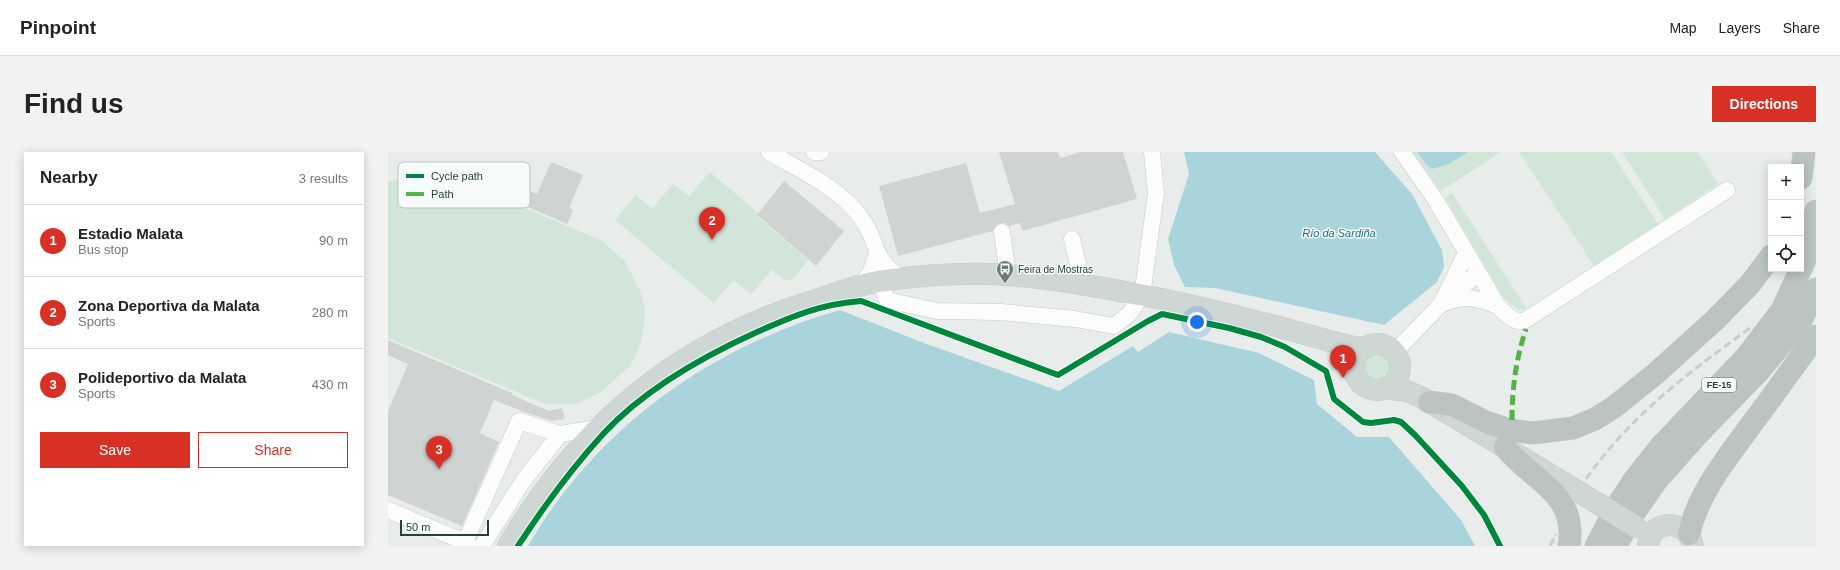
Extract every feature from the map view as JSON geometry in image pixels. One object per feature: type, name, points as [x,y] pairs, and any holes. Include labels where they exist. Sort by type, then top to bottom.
[{"type":"highway","points":[[1803,164],[1804,152]]},
{"type":"highway","name":"FE-15","points":[[1596,546],[1623,497],[1660,446],[1747,356],[1782,310],[1805,260],[1816,211]]},
{"type":"highway","points":[[1426,400],[1452,406],[1486,422],[1510,430],[1534,434],[1547,433],[1581,425],[1595,419],[1614,407],[1654,375],[1715,320],[1752,283],[1768,260]]},
{"type":"highway","name":"FE-15","points":[[1616,546],[1632,516],[1657,480],[1696,435],[1760,370],[1802,319],[1816,289]]},
{"type":"highway","points":[[1691,540],[1692,520],[1700,502],[1726,460],[1816,336]]},
{"type":"highway","points":[[1505,447],[1514,459],[1551,488],[1561,501],[1569,521],[1569,546]]},
{"type":"main road","points":[[508,546],[529,512],[551,482],[597,428],[643,387],[699,350],[753,322],[806,302],[880,281],[961,274],[1008,275],[1083,285],[1142,296],[1299,332],[1331,343],[1362,348],[1374,344],[1382,344],[1397,359],[1407,378],[1426,400]]},
{"type":"main road","points":[[1331,343],[1342,354],[1354,371],[1360,383],[1365,387],[1379,390],[1385,388],[1396,379],[1397,359]]},
{"type":"main road","points":[[1354,371],[1356,356],[1362,348]]},
{"type":"main road","points":[[1385,388],[1407,391],[1426,400],[1597,503],[1645,536],[1669,524],[1683,528],[1691,540]]},
{"type":"street","points":[[769,152],[840,195],[861,218],[870,232],[877,255],[886,267],[904,279]]},
{"type":"street","points":[[814,152],[821,152]]},
{"type":"street","points":[[880,281],[887,300],[937,311],[1001,312],[1075,319],[1114,326],[1129,314],[1142,296],[1156,193],[1152,152]]},
{"type":"street","points":[[1402,152],[1435,199],[1498,306],[1512,319],[1518,321],[1524,321],[1727,190]]},
{"type":"street","points":[[1002,232],[1008,275]]},
{"type":"street","points":[[1072,238],[1083,285]]},
{"type":"street","points":[[1442,304],[1466,253]]},
{"type":"street","points":[[860,286],[870,273],[877,255]]},
{"type":"street","points":[[1397,359],[1442,304],[1478,273]]},
{"type":"street","points":[[1442,304],[1454,299],[1470,297],[1498,306]]},
{"type":"street","points":[[388,510],[467,544],[519,421],[560,434],[597,428]]},
{"type":"street","points":[[482,546],[523,481],[560,434]]},
{"type":"green space","points":[[1412,152],[1417,152],[1427,165],[1433,169],[1449,164],[1468,152],[1501,152],[1441,191]]},
{"type":"green space","points":[[1519,152],[1611,152],[1658,224],[1594,266]]},
{"type":"green space","points":[[1622,152],[1698,152],[1718,184],[1665,219]]},
{"type":"green space","points":[[710,172],[758,213],[757,216],[808,260],[792,280],[784,280],[772,270],[751,294],[733,280],[714,303],[615,220],[636,195],[652,209],[673,184],[689,196]]},
{"type":"green space","points":[[398,178],[398,208],[525,208],[602,241],[625,261],[640,291],[645,308],[644,328],[640,345],[631,365],[601,392],[576,404],[545,404],[388,338],[388,182]]},
{"type":"green space","points":[[1452,193],[1527,309],[1518,310],[1504,298],[1445,198]]},
{"type":"green space","points":[[1376,353],[1386,357],[1390,367],[1386,377],[1376,381],[1366,377],[1362,367],[1366,357]]},
{"type":"water","name":"Río da Sardiña","points":[[1184,152],[1375,152],[1412,194],[1442,250],[1444,267],[1437,282],[1384,325],[1215,288],[1185,287],[1174,265],[1168,239],[1189,174]]},
{"type":"water","points":[[1417,152],[1468,152],[1449,164],[1433,169],[1427,165]]},
{"type":"water","points":[[840,310],[924,343],[1059,391],[1133,346],[1138,352],[1169,332],[1259,353],[1314,380],[1317,404],[1357,437],[1389,437],[1461,520],[1475,546],[528,546],[556,503],[587,465],[622,429],[661,398],[702,370],[746,346],[792,326]]},
{"type":"building","points":[[999,152],[1058,152],[1060,158],[1081,152],[1123,152],[1137,199],[1022,231],[1020,223],[1009,226],[1005,223],[1000,223],[996,225],[993,231],[898,256],[879,186],[966,163],[980,213],[1015,204]]},
{"type":"building","points":[[551,162],[583,175],[569,208],[573,210],[567,224],[530,208],[530,191],[537,194]]},
{"type":"building","points":[[784,181],[844,231],[816,266],[757,215]]},
{"type":"building","points":[[388,340],[512,393],[512,395],[549,411],[562,408],[565,419],[552,421],[494,400],[480,433],[499,442],[462,526],[388,495],[388,411],[408,364],[388,355]]},
{"type":"railway","points":[[1586,479],[1622,434],[1662,396],[1682,379],[1750,328]]},
{"type":"railway","points":[[1550,546],[1556,534]]},
{"type":"marked path","points":[[1512,420],[1515,374],[1526,329]]},
{"type":"cycle path","points":[[518,546],[538,516],[592,446],[620,417],[656,388],[716,352],[770,326],[820,308],[861,301],[1058,375],[1162,314],[1229,328],[1261,337],[1285,347],[1326,371],[1334,399],[1363,422],[1371,423],[1394,420],[1401,422],[1462,486],[1484,515],[1500,546]]},
{"type":"place","name":"Zona Deportiva da Malata","points":[[712,240]]},
{"type":"place","name":"Feira de Mostras","points":[[1005,284]]},
{"type":"place","name":"Estadio Malata","points":[[1343,378]]},
{"type":"place","name":"Polideportivo da Malata","points":[[439,469]]}]
